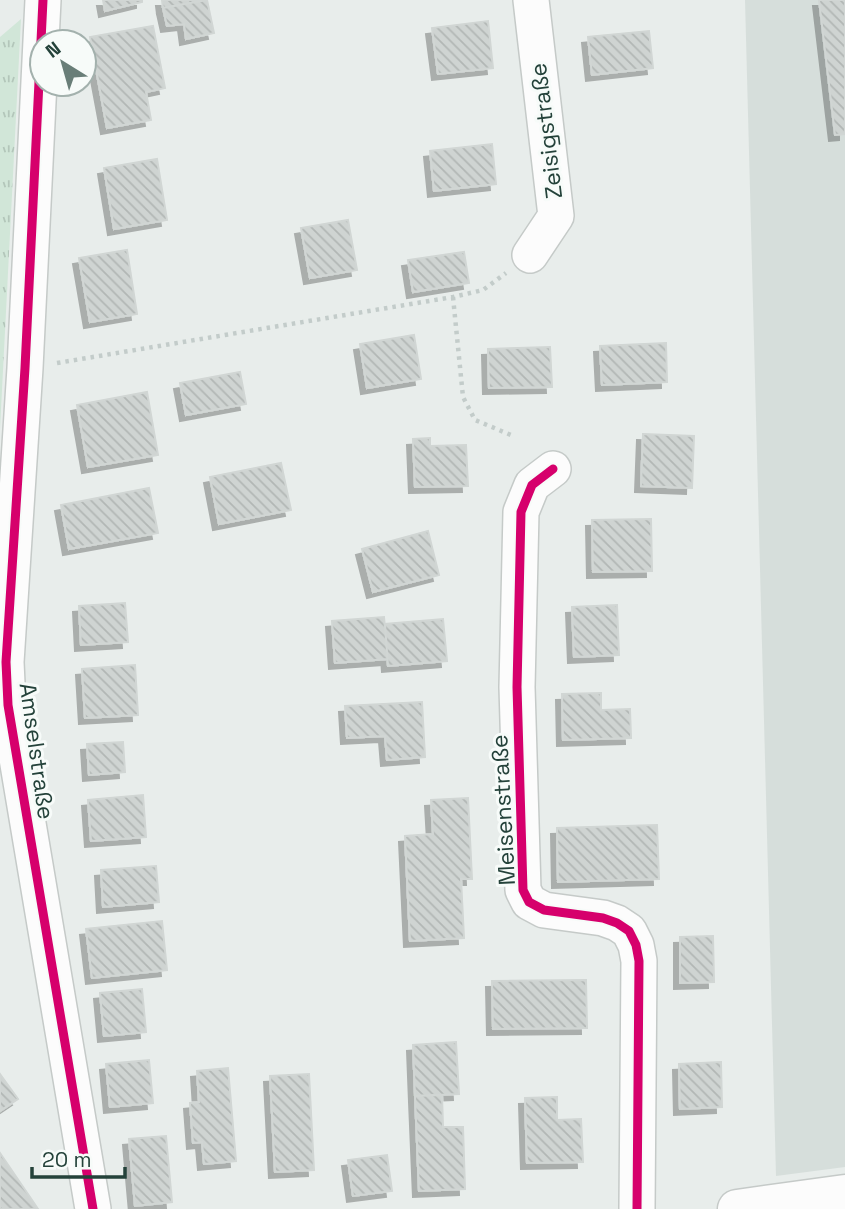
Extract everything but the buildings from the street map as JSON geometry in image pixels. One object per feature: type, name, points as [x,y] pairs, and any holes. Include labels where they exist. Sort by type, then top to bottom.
[{"type":"street","name":"Amselstraße","points":[[43,0],[25,368],[6,662],[8,705],[93,1209]]},
{"type":"street","name":"Zeisigstraße","points":[[530,255],[556,216],[531,0]]},
{"type":"street","name":"Meisenstraße","points":[[553,469],[532,485],[521,512],[517,687],[523,890],[529,902],[544,910],[603,918],[617,923],[628,931],[636,945],[639,961],[637,1209]]},
{"type":"street","points":[[737,1209],[845,1194]]},
{"type":"path","points":[[25,368],[453,297],[482,290],[530,255]]},
{"type":"path","points":[[453,297],[463,397],[475,419],[512,435]]},
{"type":"shaded area","points":[[745,0],[845,0],[845,1167],[776,1176]]},
{"type":"green space","points":[[21,19],[0,429],[0,37]]},
{"type":"cycle path","points":[[43,0],[25,368],[6,662],[8,705],[93,1209]]},
{"type":"cycle path","points":[[553,469],[532,485],[521,512],[517,687],[523,890],[529,902],[544,910],[603,918],[617,923],[629,931],[636,945],[639,961],[637,1209]]}]
